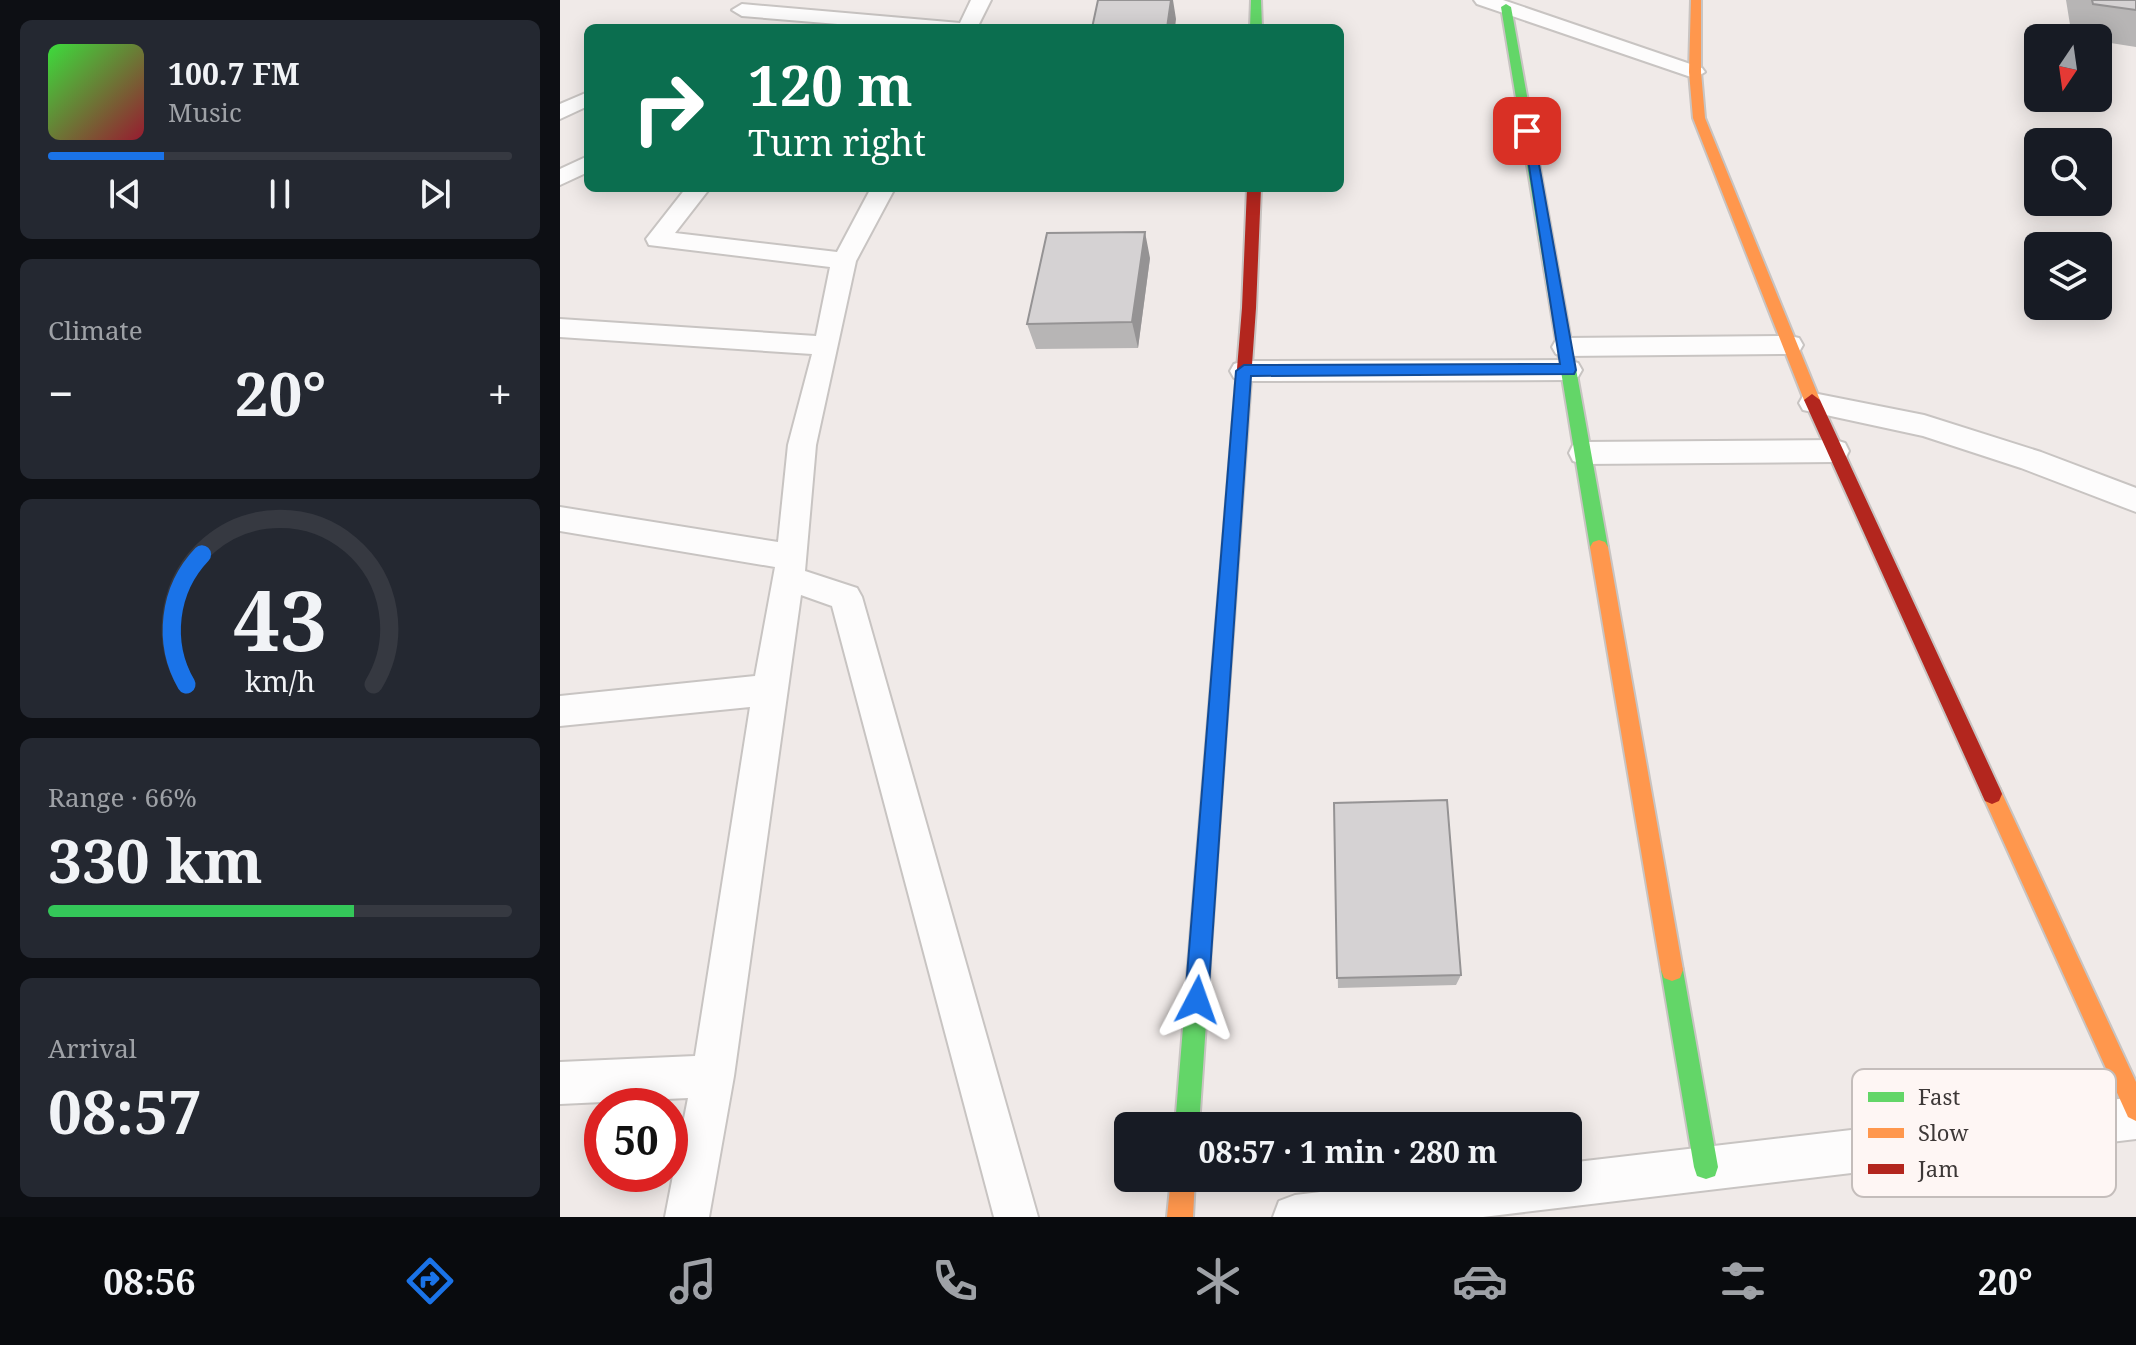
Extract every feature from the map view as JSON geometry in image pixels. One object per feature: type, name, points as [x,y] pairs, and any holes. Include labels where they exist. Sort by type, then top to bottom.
[{"type":"street","points":[[863,20],[878,0]]},
{"type":"street","points":[[969,24],[981,0]]},
{"type":"street","points":[[1256,0],[1256,24]]},
{"type":"street","points":[[1484,0],[1695,72]]},
{"type":"street","points":[[1696,0],[1695,72],[1699,118],[1813,403],[2136,1109]]},
{"type":"street","points":[[1506,7],[1706,1167]]},
{"type":"street","points":[[743,10],[825,23],[863,20],[910,24]]},
{"type":"street","points":[[560,112],[584,100]]},
{"type":"street","points":[[560,178],[584,165]]},
{"type":"street","points":[[695,192],[658,239],[844,261]]},
{"type":"street","points":[[687,1217],[713,1076],[769,690],[790,568],[802,445],[844,261],[881,192]]},
{"type":"street","points":[[1188,1112],[1244,371],[1254,192]]},
{"type":"street","points":[[560,328],[827,346]]},
{"type":"street","points":[[1244,371],[1790,345]]},
{"type":"street","points":[[1813,403],[1924,426],[2031,460],[2136,500]]},
{"type":"street","points":[[1583,453],[1835,451]]},
{"type":"street","points":[[560,519],[790,568],[846,597],[1016,1217]]},
{"type":"street","points":[[560,711],[769,690]]},
{"type":"street","points":[[560,1083],[713,1076]]},
{"type":"street","points":[[2116,1120],[2136,1118]]},
{"type":"street","points":[[1295,1217],[1852,1150]]},
{"type":"street","points":[[1180,1217],[1182,1192]]},
{"type":"building","points":[[1098,0],[1171,0],[1168,24],[1093,24]]},
{"type":"building","points":[[2092,0],[2136,0],[2136,10],[2093,4]]},
{"type":"building","points":[[1145,232],[1132,322],[1027,324],[1047,233]]},
{"type":"building","points":[[1447,800],[1461,975],[1337,978],[1334,803]]},
{"type":"traffic: fast","points":[[1256,0],[1256,24]]},
{"type":"traffic: fast","points":[[1506,7],[1599,547]]},
{"type":"traffic: fast","points":[[1188,1112],[1210,818]]},
{"type":"traffic: fast","points":[[1672,970],[1706,1167]]},
{"type":"traffic: slow","points":[[1696,0],[1695,72],[1699,118],[1812,400]]},
{"type":"traffic: slow","points":[[1599,547],[1672,970]]},
{"type":"traffic: slow","points":[[1992,794],[2136,1109]]},
{"type":"traffic: slow","points":[[1180,1217],[1182,1192]]},
{"type":"traffic: jam","points":[[1210,818],[1249,308],[1254,192]]},
{"type":"traffic: jam","points":[[1812,400],[1992,794]]},
{"type":"route","points":[[1197,1000],[1244,371],[1568,370],[1527,131]]}]
